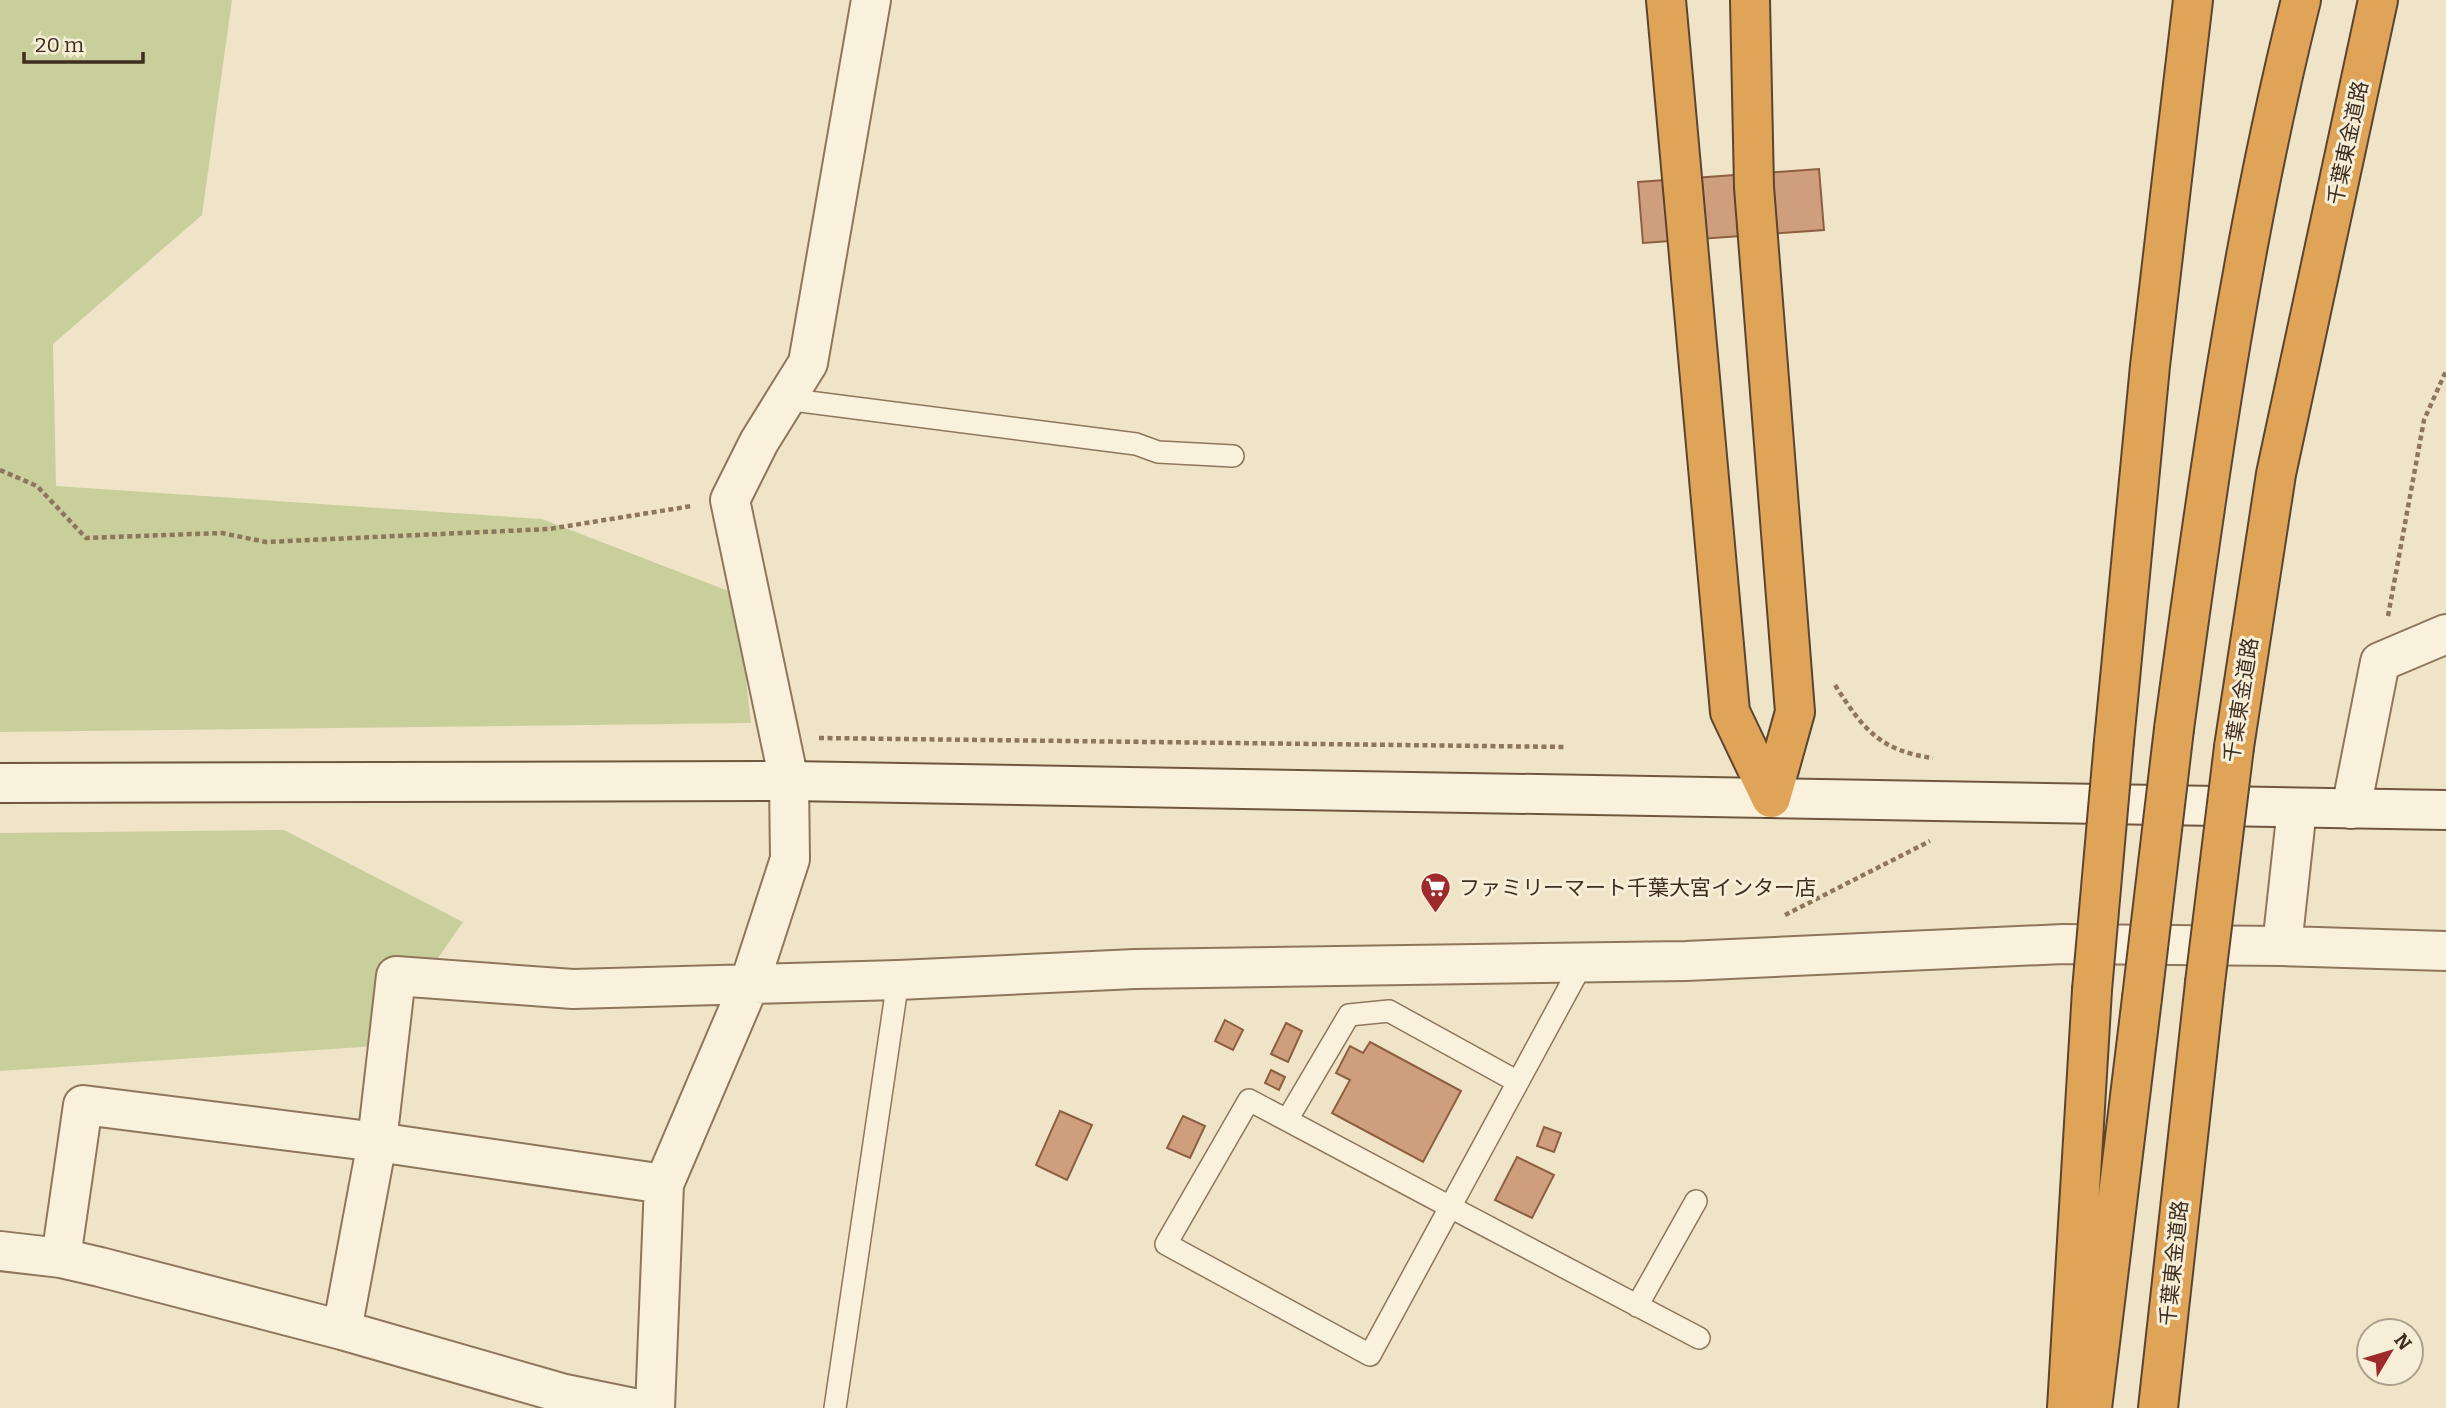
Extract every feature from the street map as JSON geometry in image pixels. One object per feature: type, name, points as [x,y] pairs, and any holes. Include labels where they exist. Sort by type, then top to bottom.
[{"type":"highway","points":[[1666,0],[1730,712],[1771,798]]},
{"type":"highway","points":[[1750,0],[1754,187],[1795,712],[1771,798]]},
{"type":"highway","points":[[2067,1408],[2092,990],[2114,741],[2150,366],[2193,0]]},
{"type":"highway","points":[[2092,1408],[2174,729],[2205,505],[2280,83],[2301,0]]},
{"type":"highway","name":"千葉東金道路","points":[[2158,1408],[2234,747],[2276,474],[2378,0]]},
{"type":"street","points":[[655,1408],[664,1184],[749,985],[790,859],[789,781],[730,500],[759,442],[808,363],[871,0]]},
{"type":"street","points":[[2351,809],[2380,662],[2446,634]]},
{"type":"street","points":[[0,783],[789,781],[2446,810]]},
{"type":"street","points":[[2282,946],[2297,808]]},
{"type":"street","points":[[342,1329],[377,1142],[396,976],[573,989],[898,980],[1135,969],[1583,962],[2063,944],[2446,951]]},
{"type":"street","points":[[61,1258],[83,1105],[377,1142],[664,1184]]},
{"type":"street","points":[[0,1251],[61,1258],[342,1329],[561,1392],[634,1408]]},
{"type":"lane","points":[[785,400],[1136,444],[1158,452],[1233,456]]},
{"type":"lane","points":[[1583,962],[1450,1207],[1370,1355],[1166,1244],[1249,1100],[1450,1207],[1699,1339]]},
{"type":"lane","points":[[835,1408],[898,980]]},
{"type":"lane","points":[[1287,1120],[1349,1015],[1389,1011],[1518,1082]]},
{"type":"lane","points":[[1637,1306],[1696,1201]]},
{"type":"path","points":[[2380,662],[2424,420],[2446,371]]},
{"type":"path","points":[[0,470],[37,486],[86,538],[222,533],[266,542],[549,529],[730,500]]},
{"type":"path","points":[[818,738],[1566,747]]},
{"type":"path","points":[[1782,917],[1923,846],[1974,801]]},
{"type":"green space","points":[[0,0],[232,0],[202,215],[53,344],[56,486],[542,519],[731,592],[743,653],[751,723],[0,732]]},
{"type":"green space","points":[[284,830],[463,922],[377,1046],[0,1071],[0,833]]},
{"type":"building","points":[[1819,169],[1824,230],[1643,243],[1638,182]]},
{"type":"building","points":[[1225,1020],[1243,1030],[1233,1050],[1215,1041]]},
{"type":"building","points":[[1286,1023],[1302,1031],[1288,1062],[1271,1054]]},
{"type":"building","points":[[1370,1042],[1461,1091],[1423,1162],[1332,1113],[1350,1080],[1336,1073],[1350,1046],[1363,1053]]},
{"type":"building","points":[[1271,1070],[1285,1077],[1279,1090],[1265,1083]]},
{"type":"building","points":[[1060,1111],[1092,1125],[1067,1180],[1036,1165]]},
{"type":"building","points":[[1183,1116],[1205,1126],[1190,1158],[1167,1148]]},
{"type":"building","points":[[1544,1127],[1561,1133],[1554,1152],[1537,1146]]},
{"type":"building","points":[[1517,1157],[1554,1175],[1532,1218],[1495,1200]]},
{"type":"place","name":"ファミリーマート千葉大宮インター店","points":[[1436,915]]}]
